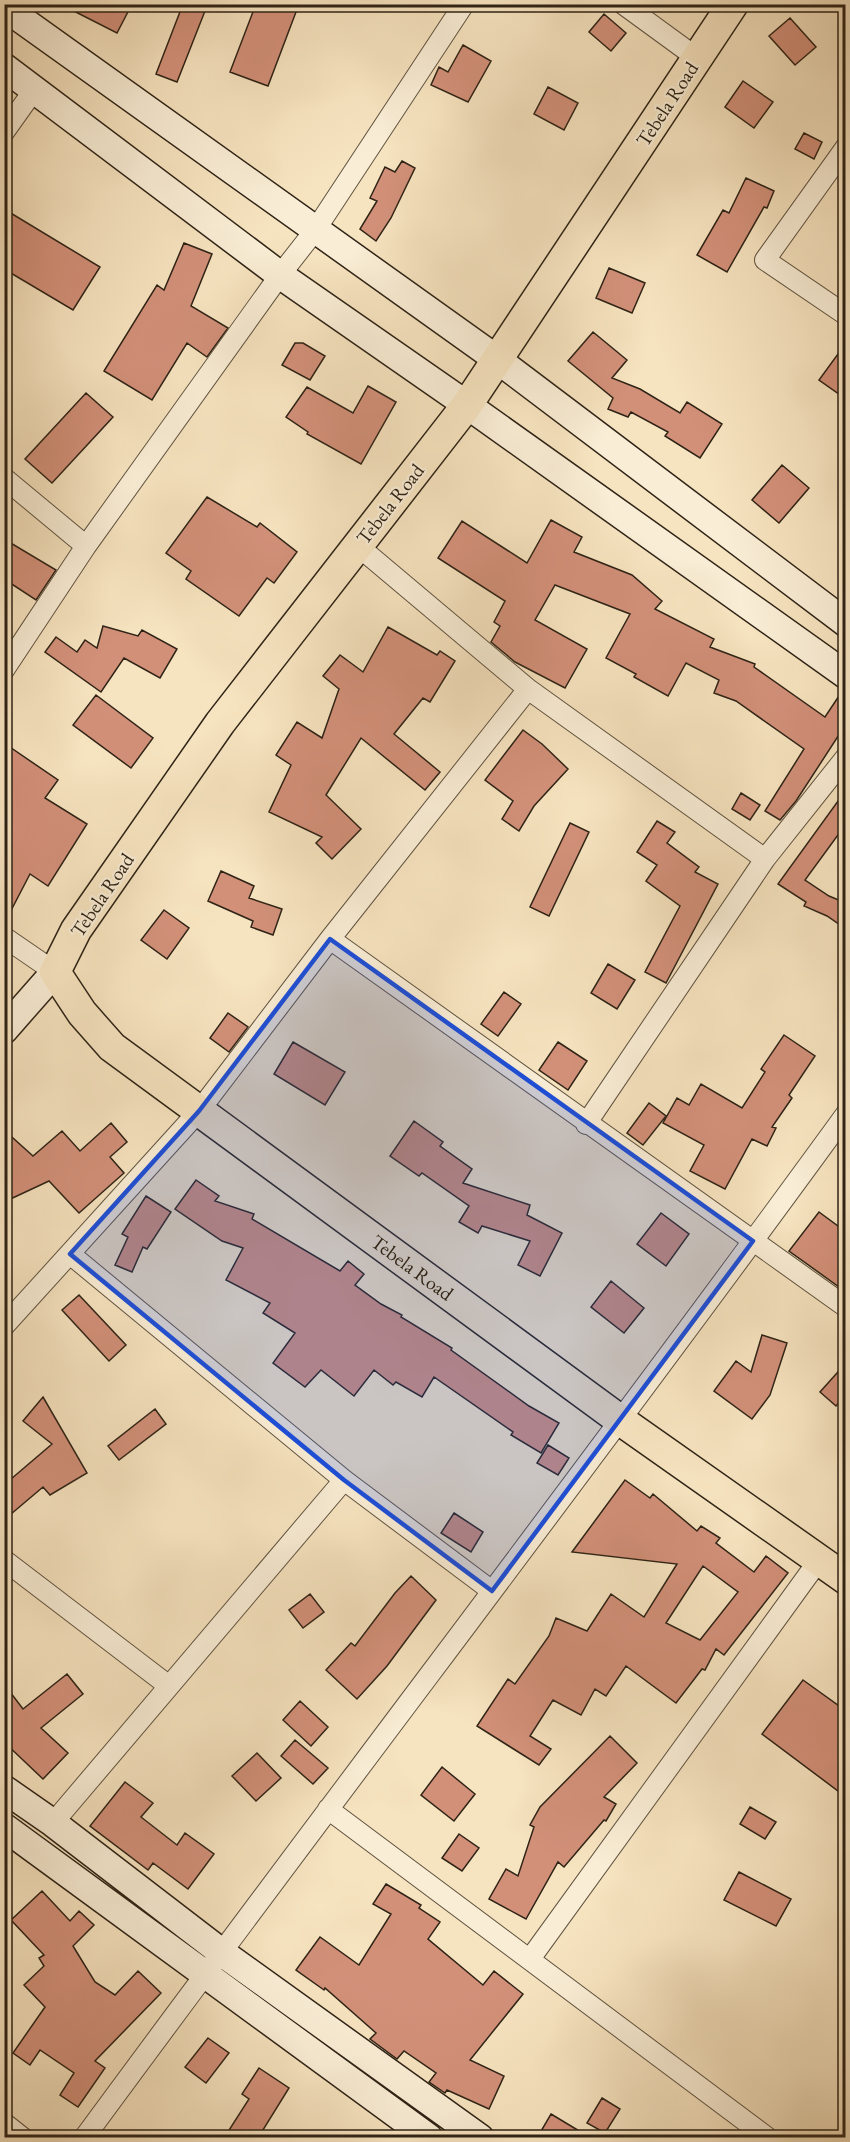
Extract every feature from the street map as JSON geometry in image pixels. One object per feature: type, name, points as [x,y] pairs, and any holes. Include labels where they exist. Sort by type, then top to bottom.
[{"type":"main road","name":"Tebela Road","points":[[733,4],[467,405],[220,723],[76,930],[55,972],[82,1013],[112,1047],[620,1420],[846,1579]]},
{"type":"main road","points":[[4,7],[498,360],[846,623]]},
{"type":"main road","points":[[4,67],[280,275],[846,675]]},
{"type":"main road","points":[[4,1030],[55,972]]},
{"type":"main road","points":[[4,1789],[53,1823],[221,1952],[480,2138]]},
{"type":"main road","points":[[4,1827],[429,2138]]},
{"type":"street","points":[[4,670],[86,546],[280,275],[316,230],[464,4]]},
{"type":"street","points":[[623,4],[697,58]]},
{"type":"street","points":[[4,132],[34,90]]},
{"type":"street","points":[[846,147],[765,260],[846,315]]},
{"type":"street","points":[[4,478],[86,546]]},
{"type":"street","points":[[358,546],[528,689],[765,859]]},
{"type":"street","points":[[4,1326],[199,1112],[330,939],[528,689]]},
{"type":"street","points":[[586,1124],[765,859],[846,757]]},
{"type":"street","points":[[4,937],[55,972]]},
{"type":"street","points":[[330,939],[586,1124],[846,1307]]},
{"type":"street","points":[[84,2138],[846,1114]]},
{"type":"street","points":[[70,1254],[344,1480],[492,1591]]},
{"type":"street","points":[[53,1823],[344,1480]]},
{"type":"street","points":[[4,1560],[169,1686]]},
{"type":"street","points":[[530,1959],[819,1560]]},
{"type":"street","points":[[328,1809],[768,2138]]},
{"type":"street","points":[[4,2123],[23,2138]]},
{"type":"highlighted area","points":[[330,939],[753,1241],[492,1591],[344,1480],[70,1254],[199,1111]]},
{"type":"building","points":[[60,4],[132,4],[117,33]]},
{"type":"building","points":[[183,4],[190,4],[205,11],[177,82],[156,74]]},
{"type":"building","points":[[256,4],[299,4],[268,86],[230,72]]},
{"type":"building","points":[[604,14],[626,33],[611,51],[589,32]]},
{"type":"building","points":[[790,18],[816,47],[795,65],[769,36]]},
{"type":"building","points":[[463,45],[491,61],[468,102],[431,85],[439,67],[448,72]]},
{"type":"building","points":[[743,81],[773,102],[754,128],[725,107]]},
{"type":"building","points":[[548,87],[578,103],[564,130],[534,114]]},
{"type":"building","points":[[804,133],[822,142],[814,159],[795,149]]},
{"type":"building","points":[[402,161],[415,168],[391,218],[376,241],[360,229],[377,201],[370,198],[385,167],[395,172]]},
{"type":"building","points":[[746,178],[774,191],[767,208],[764,207],[727,272],[697,255],[723,210],[729,213]]},
{"type":"building","points":[[4,209],[100,267],[73,310],[4,269]]},
{"type":"building","points":[[184,243],[212,254],[191,306],[228,328],[207,357],[187,343],[152,400],[104,371],[157,285],[164,290]]},
{"type":"building","points":[[609,268],[645,283],[632,313],[596,298]]},
{"type":"building","points":[[593,332],[627,360],[612,378],[640,389],[680,413],[687,402],[722,424],[700,458],[665,436],[668,432],[631,412],[628,417],[608,409],[613,398],[568,361]]},
{"type":"building","points":[[295,343],[303,343],[325,356],[310,380],[282,365]]},
{"type":"building","points":[[846,343],[846,399],[819,380]]},
{"type":"building","points":[[368,386],[396,402],[361,464],[307,434],[308,432],[286,417],[307,387],[353,413]]},
{"type":"building","points":[[86,393],[113,417],[52,483],[25,459]]},
{"type":"building","points":[[782,465],[809,488],[779,523],[752,500]]},
{"type":"building","points":[[207,497],[257,527],[260,523],[297,552],[274,583],[267,578],[239,616],[186,579],[191,571],[166,553]]},
{"type":"building","points":[[551,520],[582,537],[574,552],[632,575],[662,601],[655,609],[714,639],[710,647],[755,664],[754,667],[825,717],[843,690],[846,691],[846,724],[796,801],[780,820],[765,811],[804,749],[736,701],[714,693],[719,680],[686,663],[668,696],[634,677],[636,674],[606,658],[630,614],[555,585],[535,620],[587,649],[565,688],[515,662],[491,642],[500,626],[494,622],[505,601],[438,558],[462,521],[527,563]]},
{"type":"building","points":[[4,539],[56,570],[36,600],[4,579]]},
{"type":"building","points":[[103,626],[138,636],[142,630],[177,649],[160,678],[124,658],[101,692],[45,652],[56,637],[77,652],[85,640],[97,648]]},
{"type":"building","points":[[388,627],[437,655],[440,651],[455,661],[430,702],[423,698],[394,734],[440,772],[425,790],[361,738],[326,795],[361,829],[332,859],[316,843],[322,837],[269,812],[291,765],[276,755],[297,722],[322,738],[339,689],[323,676],[340,655],[363,672]]},
{"type":"building","points":[[96,695],[153,738],[131,768],[73,725]]},
{"type":"building","points":[[523,730],[542,744],[568,769],[534,806],[519,831],[502,819],[513,801],[485,780]]},
{"type":"building","points":[[4,743],[58,780],[45,798],[87,824],[48,886],[30,874],[4,924]]},
{"type":"building","points":[[846,790],[846,824],[805,880],[829,896],[846,903],[846,929],[827,916],[804,906],[806,902],[778,884]]},
{"type":"building","points":[[741,793],[760,805],[750,820],[732,809]]},
{"type":"building","points":[[657,821],[675,832],[667,843],[699,867],[695,872],[718,884],[666,983],[645,972],[680,906],[646,881],[657,865],[637,852]]},
{"type":"building","points":[[570,823],[589,832],[549,916],[530,907]]},
{"type":"building","points":[[221,871],[254,886],[249,898],[282,909],[273,935],[251,927],[253,921],[208,901]]},
{"type":"building","points":[[164,910],[189,928],[167,959],[141,940]]},
{"type":"building","points":[[608,964],[635,980],[617,1009],[591,993]]},
{"type":"building","points":[[504,992],[521,1004],[498,1036],[481,1024]]},
{"type":"building","points":[[228,1013],[248,1027],[229,1052],[210,1038]]},
{"type":"building","points":[[784,1035],[815,1056],[789,1095],[792,1098],[772,1127],[776,1128],[767,1146],[752,1139],[725,1189],[690,1171],[704,1145],[663,1123],[677,1098],[689,1105],[701,1084],[742,1108],[765,1072],[761,1069]]},
{"type":"building","points":[[293,1042],[345,1072],[325,1105],[274,1074]]},
{"type":"building","points":[[558,1042],[587,1061],[568,1090],[539,1070]]},
{"type":"building","points":[[649,1103],[666,1116],[643,1145],[627,1133]]},
{"type":"building","points":[[414,1121],[443,1142],[440,1146],[472,1169],[463,1183],[530,1205],[527,1215],[562,1233],[540,1276],[518,1265],[530,1241],[482,1226],[478,1233],[459,1222],[469,1206],[422,1173],[419,1176],[390,1156]]},
{"type":"building","points":[[111,1123],[127,1142],[110,1157],[124,1173],[79,1213],[49,1181],[4,1202],[4,1130],[33,1156],[62,1131],[80,1151]]},
{"type":"building","points":[[196,1180],[219,1196],[215,1201],[254,1214],[252,1219],[340,1271],[348,1261],[364,1274],[355,1285],[452,1348],[451,1350],[529,1406],[559,1423],[541,1453],[511,1435],[513,1432],[434,1377],[422,1397],[396,1382],[393,1385],[374,1370],[354,1396],[321,1370],[305,1387],[273,1363],[295,1333],[263,1313],[270,1303],[226,1280],[243,1248],[222,1241],[175,1209]]},
{"type":"building","points":[[146,1196],[171,1212],[147,1249],[143,1247],[132,1272],[115,1265],[128,1237],[122,1234]]},
{"type":"building","points":[[819,1212],[846,1232],[846,1292],[789,1251]]},
{"type":"building","points":[[661,1213],[689,1234],[666,1266],[637,1244]]},
{"type":"building","points":[[611,1281],[644,1308],[624,1333],[591,1307]]},
{"type":"building","points":[[79,1295],[126,1345],[109,1361],[62,1310]]},
{"type":"building","points":[[762,1335],[787,1343],[770,1395],[752,1419],[714,1391],[736,1361],[751,1372]]},
{"type":"building","points":[[846,1363],[846,1395],[836,1406],[820,1392]]},
{"type":"building","points":[[43,1397],[87,1473],[50,1495],[43,1487],[4,1520],[4,1485],[52,1444],[23,1421]]},
{"type":"building","points":[[155,1409],[166,1424],[119,1460],[108,1446]]},
{"type":"building","points":[[548,1445],[569,1458],[558,1475],[537,1463]]},
{"type":"building","points":[[625,1480],[650,1498],[653,1494],[697,1531],[701,1526],[720,1538],[716,1543],[754,1572],[766,1556],[788,1573],[724,1655],[716,1649],[705,1670],[702,1669],[676,1703],[626,1666],[606,1696],[595,1689],[581,1715],[553,1700],[530,1736],[551,1749],[539,1765],[477,1726],[508,1679],[515,1684],[549,1636],[556,1618],[587,1631],[611,1594],[644,1617],[677,1564],[572,1552]],"holes":[[[703,1566],[738,1592],[700,1640],[666,1623]]]},
{"type":"building","points":[[454,1513],[483,1532],[471,1552],[441,1533]]},
{"type":"building","points":[[411,1576],[436,1600],[387,1666],[357,1699],[326,1670],[351,1643],[355,1646],[395,1593]]},
{"type":"building","points":[[310,1594],[324,1612],[303,1628],[289,1610]]},
{"type":"building","points":[[67,1674],[83,1694],[41,1728],[68,1753],[43,1779],[4,1742],[4,1684],[23,1709]]},
{"type":"building","points":[[803,1680],[846,1711],[846,1797],[762,1734]]},
{"type":"building","points":[[300,1701],[328,1727],[311,1746],[283,1720]]},
{"type":"building","points":[[610,1736],[637,1763],[604,1797],[616,1804],[606,1821],[604,1820],[564,1867],[558,1862],[526,1919],[489,1899],[506,1869],[518,1876],[534,1827],[530,1825],[540,1807]]},
{"type":"building","points":[[295,1740],[328,1768],[313,1784],[281,1756]]},
{"type":"building","points":[[257,1753],[281,1778],[256,1801],[232,1776]]},
{"type":"building","points":[[442,1767],[475,1794],[454,1821],[421,1795]]},
{"type":"building","points":[[125,1782],[153,1803],[141,1817],[177,1845],[185,1833],[214,1854],[188,1889],[153,1863],[148,1870],[90,1826]]},
{"type":"building","points":[[750,1807],[776,1822],[765,1839],[740,1824]]},
{"type":"building","points":[[459,1834],[479,1848],[462,1871],[442,1858]]},
{"type":"building","points":[[739,1872],[791,1899],[776,1926],[724,1900]]},
{"type":"building","points":[[386,1884],[421,1905],[419,1908],[440,1922],[428,1939],[483,1985],[494,1971],[523,1994],[470,2060],[504,2076],[489,2109],[447,2090],[445,2093],[429,2082],[436,2073],[404,2051],[397,2059],[370,2039],[376,2033],[325,1988],[324,1990],[296,1970],[320,1937],[359,1965],[391,1914],[373,1904]]},
{"type":"building","points":[[42,1891],[70,1921],[79,1911],[94,1925],[73,1946],[95,1982],[115,1995],[138,1971],[161,1993],[95,2061],[105,2068],[78,2107],[60,2095],[74,2073],[40,2050],[30,2065],[13,2053],[45,2007],[24,1985],[44,1966],[39,1958],[44,1955],[11,1920]]},
{"type":"building","points":[[208,2038],[229,2053],[206,2083],[185,2067]]},
{"type":"building","points":[[259,2068],[289,2088],[258,2138],[224,2138],[249,2099],[242,2094]]},
{"type":"building","points":[[602,2098],[620,2109],[605,2133],[587,2123]]},
{"type":"building","points":[[551,2114],[591,2138],[537,2138]]}]
